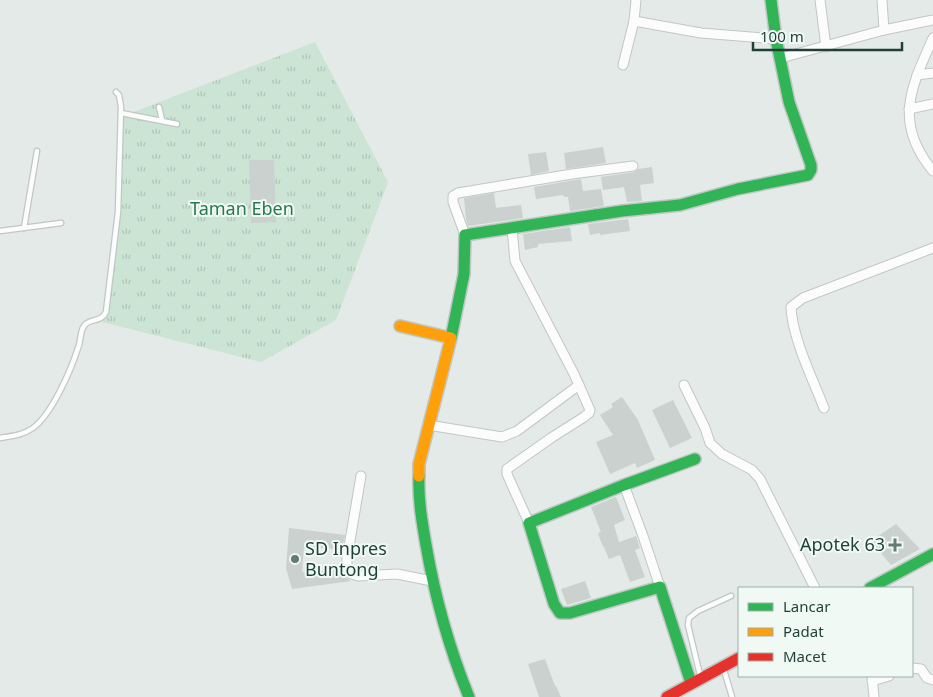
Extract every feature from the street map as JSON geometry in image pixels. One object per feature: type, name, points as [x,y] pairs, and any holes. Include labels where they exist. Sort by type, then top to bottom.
[{"type":"main road","points":[[469,697],[458,670],[432,581],[422,523],[418,480],[419,464],[444,369],[465,268],[465,235],[622,211],[680,205],[738,189],[808,175],[811,166],[789,102],[776,39],[771,0]]},
{"type":"main road","points":[[400,326],[451,338]]},
{"type":"main road","points":[[695,459],[624,484],[529,523],[554,604],[560,613],[570,613],[660,587],[696,681]]},
{"type":"main road","points":[[872,587],[933,554]]},
{"type":"main road","points":[[667,697],[738,659]]},
{"type":"street","points":[[623,65],[634,21],[636,0]]},
{"type":"street","points":[[820,0],[826,46]]},
{"type":"street","points":[[882,0],[884,30]]},
{"type":"street","points":[[781,58],[884,30],[933,20]]},
{"type":"street","points":[[634,21],[701,33],[776,39]]},
{"type":"street","points":[[933,38],[917,75],[909,109],[909,124],[914,141],[922,157],[933,171]]},
{"type":"street","points":[[917,75],[933,73]]},
{"type":"street","points":[[909,109],[933,104]]},
{"type":"street","points":[[465,235],[453,202],[454,196],[458,193],[633,166]]},
{"type":"street","points":[[512,228],[515,261],[579,385],[588,405],[589,413],[507,469],[507,474],[529,523]]},
{"type":"street","points":[[824,408],[799,343],[792,315],[792,307],[803,298],[933,248]]},
{"type":"street","points":[[684,384],[710,443],[722,454],[752,470],[760,478],[814,587]]},
{"type":"street","points":[[428,426],[502,437],[517,431],[579,385]]},
{"type":"street","points":[[361,476],[347,558],[349,574],[358,576],[397,574],[432,581]]},
{"type":"street","points":[[624,484],[660,587]]},
{"type":"street","points":[[913,668],[921,669],[927,678],[933,680]]},
{"type":"street","points":[[872,679],[874,697]]},
{"type":"lane","points":[[0,438],[18,436],[32,428],[42,419],[68,376],[79,348],[84,325],[104,317],[106,312],[118,212],[120,113],[119,95],[116,92]]},
{"type":"lane","points":[[159,106],[162,120]]},
{"type":"lane","points":[[120,113],[177,124]]},
{"type":"lane","points":[[24,228],[37,151]]},
{"type":"lane","points":[[0,231],[61,223]]},
{"type":"lane","points":[[696,681],[688,625],[689,618],[730,596]]},
{"type":"lane","points":[[723,667],[732,697]]},
{"type":"green space","name":"Taman Eben","points":[[315,42],[388,182],[336,320],[261,362],[102,322],[114,241],[118,118]]},
{"type":"building","points":[[603,147],[606,163],[566,169],[564,153]]},
{"type":"building","points":[[546,152],[549,171],[531,175],[528,154]]},
{"type":"building","points":[[249,160],[274,160],[276,222],[251,223]]},
{"type":"building","points":[[652,167],[654,183],[640,185],[642,201],[627,202],[624,187],[603,190],[601,177]]},
{"type":"building","points":[[581,179],[583,191],[601,189],[604,206],[570,211],[568,197],[563,195],[536,199],[534,187]]},
{"type":"building","points":[[494,193],[496,208],[521,205],[523,218],[468,226],[464,198]]},
{"type":"building","points":[[628,219],[630,231],[590,235],[588,224]]},
{"type":"building","points":[[570,227],[572,241],[538,244],[538,247],[525,250],[523,234]]},
{"type":"building","points":[[622,397],[638,420],[655,460],[637,468],[635,463],[610,474],[596,442],[613,435],[600,415],[613,407],[611,404]]},
{"type":"building","points":[[673,400],[692,438],[670,448],[652,410]]},
{"type":"building","points":[[616,497],[625,520],[614,525],[619,542],[636,536],[640,548],[635,550],[645,577],[630,582],[620,555],[609,559],[602,545],[598,533],[601,532],[591,507]]},
{"type":"building","name":"Apotek 63","points":[[896,524],[920,549],[891,565],[871,541]]},
{"type":"building","name":"SD Inpres Buntong","points":[[289,528],[345,535],[342,550],[304,546],[302,572],[341,568],[344,576],[351,581],[292,589],[286,568]]},
{"type":"building","points":[[585,581],[591,598],[567,605],[561,589]]},
{"type":"building","points":[[545,659],[561,697],[539,697],[528,664]]},
{"type":"traffic: fast","points":[[451,338],[464,274],[465,235],[622,211],[680,205],[738,189],[808,175],[811,165],[789,102],[776,39],[771,0]]},
{"type":"traffic: fast","points":[[691,683],[660,587],[570,613],[560,613],[554,604],[529,523],[695,459]]},
{"type":"traffic: fast","points":[[419,476],[422,519],[434,584],[443,622],[469,697]]},
{"type":"traffic: fast","points":[[872,587],[933,554]]},
{"type":"traffic: slow","points":[[400,326],[451,338],[419,464],[419,476]]},
{"type":"traffic: jam","points":[[667,697],[738,659]]},
{"type":"place","name":"Apotek 63","points":[[895,545]]},
{"type":"place","name":"SD Inpres Buntong","points":[[295,559]]}]
